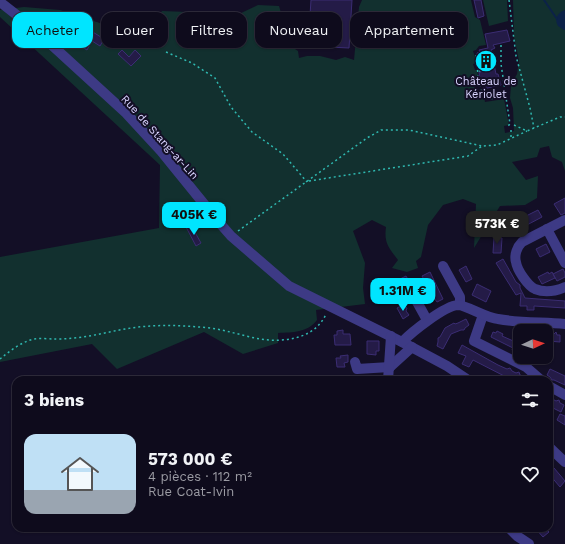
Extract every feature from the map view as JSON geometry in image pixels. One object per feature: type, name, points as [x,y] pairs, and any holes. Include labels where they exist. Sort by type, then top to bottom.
[{"type":"street","name":"Rue de Stang-ar-Lin","points":[[0,2],[32,27],[126,113],[231,236],[289,286],[391,336],[462,376]]},
{"type":"street","points":[[565,220],[522,242],[517,248],[516,262],[523,278],[534,289],[546,291],[557,290],[565,286]]},
{"type":"street","points":[[548,229],[565,262]]},
{"type":"street","points":[[443,266],[460,297],[460,305]]},
{"type":"street","points":[[411,291],[427,320]]},
{"type":"street","points":[[402,342],[427,320],[454,306],[460,305],[482,315],[497,319],[565,324]]},
{"type":"street","points":[[482,315],[474,341],[526,367],[536,376]]},
{"type":"street","points":[[389,376],[391,336]]},
{"type":"street","points":[[355,362],[357,369],[390,367],[412,347]]},
{"type":"street","points":[[553,388],[565,395]]},
{"type":"street","points":[[553,452],[565,462]]},
{"type":"street","points":[[512,532],[529,544]]},
{"type":"path","points":[[509,0],[516,56],[534,128]]},
{"type":"path","points":[[501,45],[501,64],[510,124],[508,126]]},
{"type":"path","points":[[166,52],[192,62],[215,78],[231,107],[252,132],[283,154],[307,182]]},
{"type":"path","points":[[476,55],[480,72]]},
{"type":"path","points":[[478,66],[480,89],[486,97],[489,99],[506,96]]},
{"type":"path","points":[[231,236],[367,138],[381,130],[409,130],[482,146],[497,144],[560,117],[565,118]]},
{"type":"path","points":[[514,125],[527,131]]},
{"type":"path","points":[[511,130],[511,138]]},
{"type":"path","points":[[307,182],[468,156],[482,146]]},
{"type":"path","points":[[0,359],[24,343],[34,339],[68,339],[145,326],[173,325],[212,328],[262,339],[282,340],[298,338],[309,334],[316,329],[324,320],[330,306]]},
{"type":"green space","points":[[362,0],[471,0],[475,17],[480,20],[486,45],[479,46],[473,51],[477,63],[473,64],[478,75],[476,76],[477,82],[474,82],[473,87],[475,87],[476,92],[480,91],[480,93],[483,93],[485,102],[504,99],[509,125],[504,126],[505,133],[514,131],[513,108],[510,98],[511,85],[517,74],[519,61],[514,37],[513,0],[565,0],[565,171],[562,162],[552,157],[549,146],[540,148],[537,157],[512,162],[526,180],[538,176],[537,198],[525,205],[500,206],[474,248],[476,204],[463,199],[443,205],[428,225],[421,257],[416,261],[418,268],[407,272],[392,268],[398,260],[386,241],[386,227],[372,220],[353,231],[365,263],[363,288],[365,304],[316,310],[317,320],[313,324],[304,330],[278,333],[278,343],[243,354],[204,332],[117,369],[92,344],[0,362],[0,257],[159,228],[160,165],[34,48],[93,48],[93,21],[101,23],[101,48],[168,48],[168,12],[161,12],[162,11],[188,12],[176,12],[176,48],[247,48],[247,12],[243,12],[258,5],[279,6],[281,12],[255,12],[255,48],[294,48],[298,51],[299,58],[307,56],[320,56],[336,60],[345,57],[354,60],[355,48],[468,48],[468,12],[359,12]]},
{"type":"green space","points":[[483,0],[507,0],[508,21],[489,26]]},
{"type":"green space","points":[[24,7],[60,10],[66,12],[12,12],[12,28],[0,17],[0,10]]},
{"type":"water","points":[[565,10],[564,30],[558,26],[556,19],[560,13]]},
{"type":"building","points":[[311,0],[352,0],[351,12],[350,12],[349,48],[342,48],[342,12],[310,12]]},
{"type":"building","points":[[474,0],[481,0],[484,16],[478,18]]},
{"type":"building","name":"Château de Kériolet","points":[[507,30],[510,41],[493,45],[495,48],[491,50],[496,74],[498,74],[501,85],[483,89],[485,85],[480,81],[479,72],[481,72],[477,53],[480,52],[479,50],[488,48],[485,34]]},
{"type":"building","points":[[93,32],[101,37],[100,46],[93,42]]},
{"type":"building","points":[[122,50],[129,57],[135,50],[141,56],[131,66],[118,54]]},
{"type":"building","points":[[565,198],[565,213],[561,215],[554,204]]},
{"type":"building","points":[[538,210],[542,217],[525,226],[527,229],[514,236],[510,229],[520,224],[518,220]]},
{"type":"building","points":[[186,227],[192,227],[201,243],[196,246]]},
{"type":"building","points":[[494,237],[502,238],[501,253],[493,253]]},
{"type":"building","points":[[546,244],[550,252],[540,257],[536,249]]},
{"type":"building","points":[[503,259],[516,282],[520,285],[525,298],[565,301],[565,308],[534,306],[534,310],[527,310],[527,306],[520,306],[521,293],[516,295],[496,263]]},
{"type":"building","points":[[466,266],[472,279],[466,282],[459,270]]},
{"type":"building","points":[[563,269],[565,277],[557,281],[553,274]]},
{"type":"building","points":[[430,272],[443,299],[437,302],[431,297],[432,294],[422,276]]},
{"type":"building","points":[[548,272],[549,274],[552,272],[555,278],[542,284],[538,277]]},
{"type":"building","points":[[406,276],[410,283],[408,285],[380,301],[375,291],[382,287],[383,290],[386,289],[395,284],[394,282]]},
{"type":"building","points":[[477,284],[491,291],[486,302],[472,295]]},
{"type":"building","points":[[403,305],[407,308],[406,311],[409,315],[403,319],[397,308]]},
{"type":"building","points":[[466,319],[469,325],[464,330],[451,334],[443,349],[437,346],[438,338],[445,328]]},
{"type":"building","points":[[343,330],[343,334],[350,334],[351,345],[335,345],[334,335],[337,335],[337,331]]},
{"type":"building","points":[[497,331],[503,334],[502,336],[513,341],[513,348],[491,337],[493,332],[496,333]]},
{"type":"building","points":[[556,332],[557,335],[560,335],[560,342],[553,341],[553,335]]},
{"type":"building","points":[[367,341],[379,341],[379,351],[376,351],[376,355],[367,354]]},
{"type":"building","points":[[462,345],[498,365],[507,369],[510,368],[516,373],[519,372],[522,376],[504,376],[473,360],[469,367],[462,364],[466,356],[458,353]]},
{"type":"building","points":[[348,355],[348,362],[344,363],[345,367],[337,367],[336,358],[341,358],[340,356]]},
{"type":"building","points":[[550,369],[565,376],[565,385],[553,380],[553,376],[547,375]]},
{"type":"building","points":[[553,399],[556,401],[559,400],[560,403],[564,405],[561,412],[553,408]]},
{"type":"building","points":[[560,414],[565,416],[565,425],[557,420]]},
{"type":"building","points":[[554,468],[565,481],[560,487],[553,479]]},
{"type":"building","points":[[539,532],[549,532],[543,537]]},
{"type":"waterway","points":[[544,0],[557,19]]},
{"type":"place","name":"Château de Kériolet","points":[[486,61]]}]
